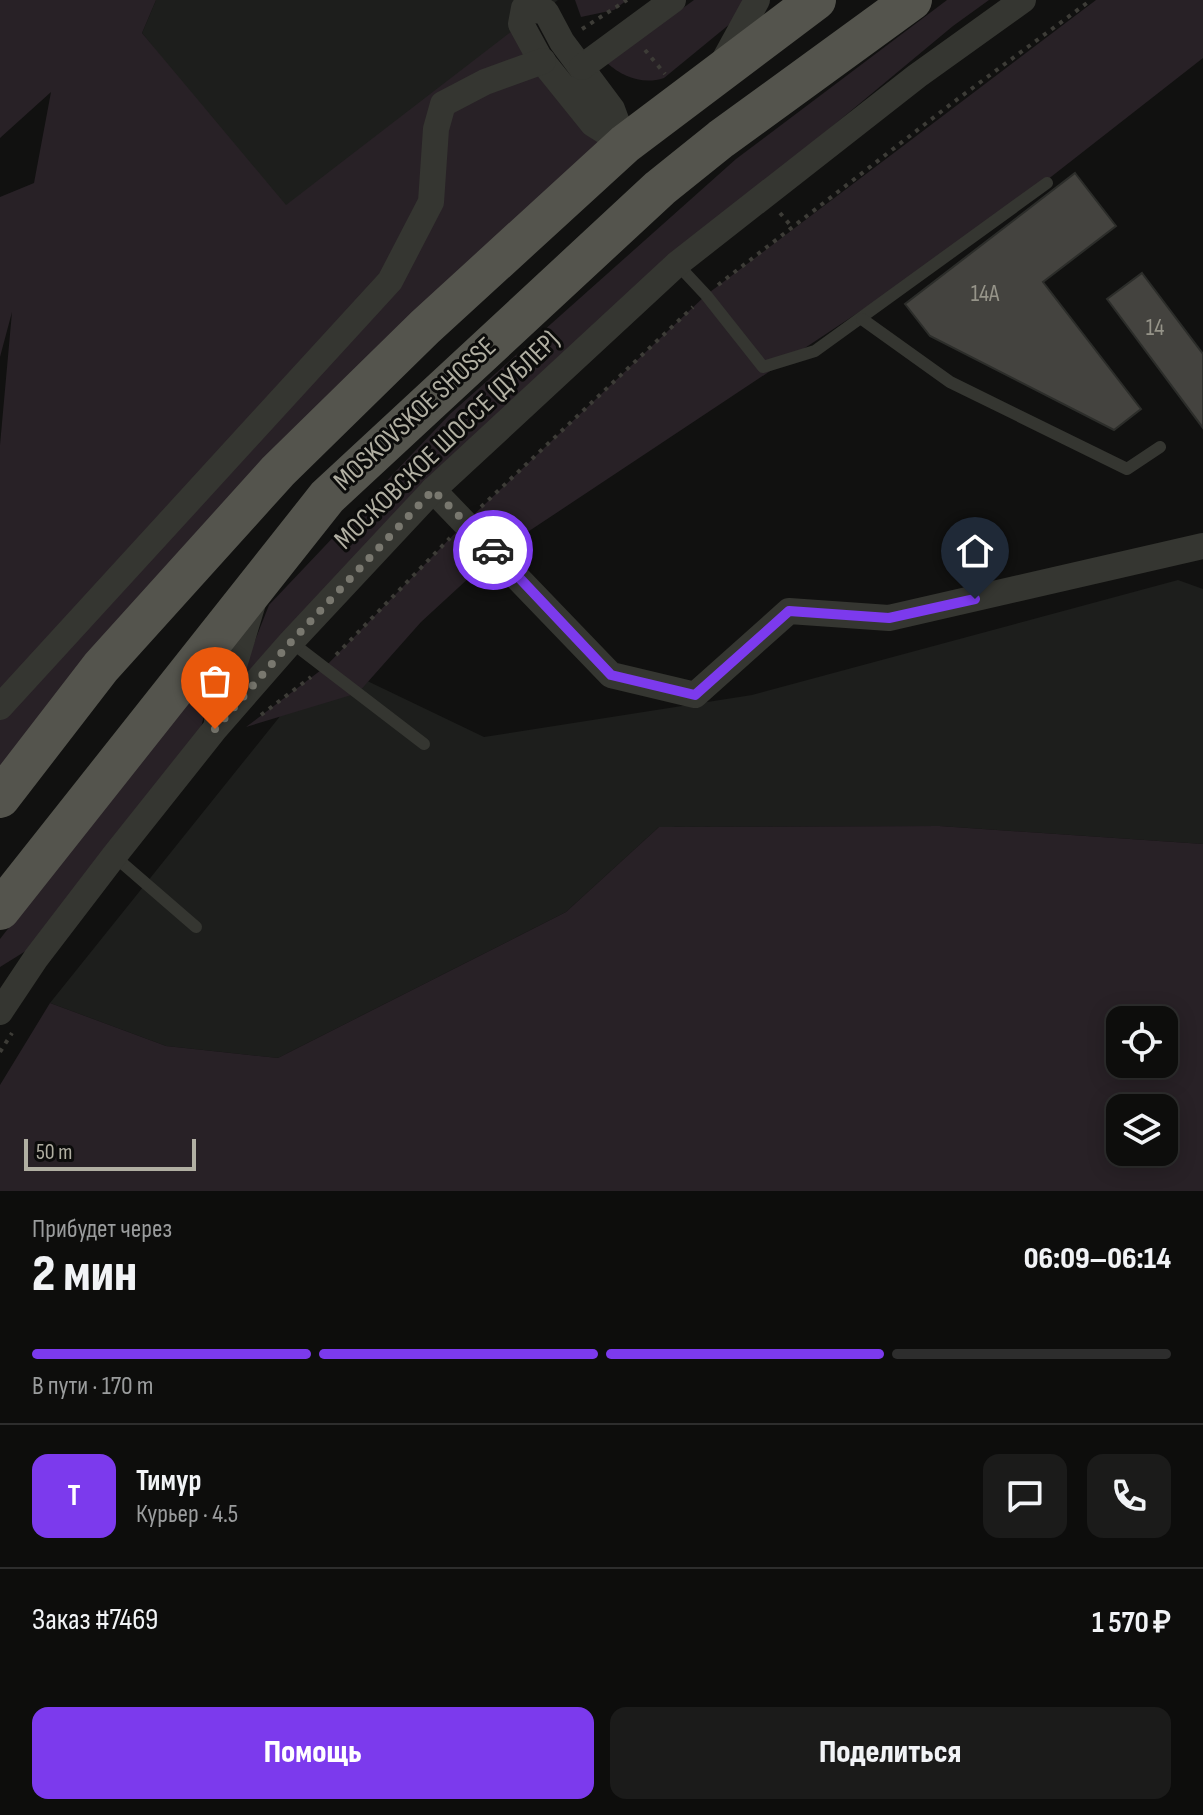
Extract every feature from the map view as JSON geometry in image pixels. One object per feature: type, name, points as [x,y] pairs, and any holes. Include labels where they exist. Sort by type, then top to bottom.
[{"type":"main road","name":"MOSKOVSKOE SHOSSE","points":[[0,798],[101,667],[278,471],[425,327],[625,144],[816,0]]},
{"type":"main road","name":"MOSKOVSKOE SHOSSE","points":[[0,910],[327,497],[660,188],[721,139],[912,0]]},
{"type":"main road","points":[[625,144],[660,188]]},
{"type":"street","points":[[582,67],[673,0]]},
{"type":"street","points":[[718,73],[757,0]]},
{"type":"street","name":"МОСКОВСКОЕ ШОССЕ (ДУБЛЕР)","points":[[8,1020],[36,958],[215,729],[291,642],[433,490],[677,264],[917,76],[1023,0]]},
{"type":"street","points":[[522,4],[546,12],[562,42],[612,109],[625,144],[593,124],[543,61],[521,24],[522,4]]},
{"type":"street","points":[[0,707],[390,281],[431,202],[436,129],[443,104],[485,82],[543,61]]},
{"type":"street","points":[[433,490],[611,675],[695,695],[789,611],[889,618],[1203,546]]},
{"type":"street","points":[[215,729],[259,582]]},
{"type":"street","points":[[0,981],[36,958]]},
{"type":"lane","points":[[677,264],[763,367],[815,351],[1047,183]]},
{"type":"lane","points":[[862,319],[950,382],[1127,469],[1160,447]]},
{"type":"lane","points":[[291,642],[424,744]]},
{"type":"lane","points":[[114,856],[196,927]]},
{"type":"path","points":[[614,10],[627,0]]},
{"type":"path","points":[[257,718],[325,667],[466,522],[706,295],[951,104],[1091,0]]},
{"type":"path","points":[[0,1052],[8,1020]]},
{"type":"shaded area","points":[[0,0],[156,0],[142,33],[286,205],[521,24],[625,144],[425,327],[0,805],[0,445],[12,312],[0,357],[0,197],[34,183],[51,92],[0,138]]},
{"type":"shaded area","points":[[156,0],[558,0],[283,208],[142,33]]},
{"type":"shaded area","points":[[575,0],[627,0],[614,10],[581,17]]},
{"type":"shaded area","points":[[694,0],[745,0],[731,23],[664,78],[648,81],[634,78],[607,63]]},
{"type":"shaded area","points":[[947,0],[989,0],[953,26],[698,238],[235,691],[269,605],[450,414],[736,159]]},
{"type":"shaded area","points":[[1096,0],[1203,0],[1203,58],[987,227],[496,553],[421,622],[358,693],[246,727],[325,667],[466,522],[706,295]]},
{"type":"shaded area","points":[[1178,580],[1203,589],[1203,844],[939,826],[659,827],[566,912],[278,1058],[166,1046],[50,1003],[281,715],[359,677],[484,737],[752,695]]},
{"type":"shaded area","points":[[221,655],[199,734],[37,944],[0,967],[0,939]]},
{"type":"shaded area","points":[[939,826],[1203,844],[1203,1191],[0,1191],[0,1085],[50,1003],[166,1046],[278,1058],[566,912],[659,827]]},
{"type":"building","points":[[1075,173],[1116,226],[1043,282],[1141,409],[1114,430],[930,336],[905,304]]},
{"type":"building","points":[[1142,273],[1203,354],[1203,428],[1107,299]]},
{"type":"way so far","points":[[215,729],[291,642],[433,490],[493,550]]},
{"type":"route","points":[[493,550],[611,675],[695,695],[789,611],[889,618],[975,599]]}]
